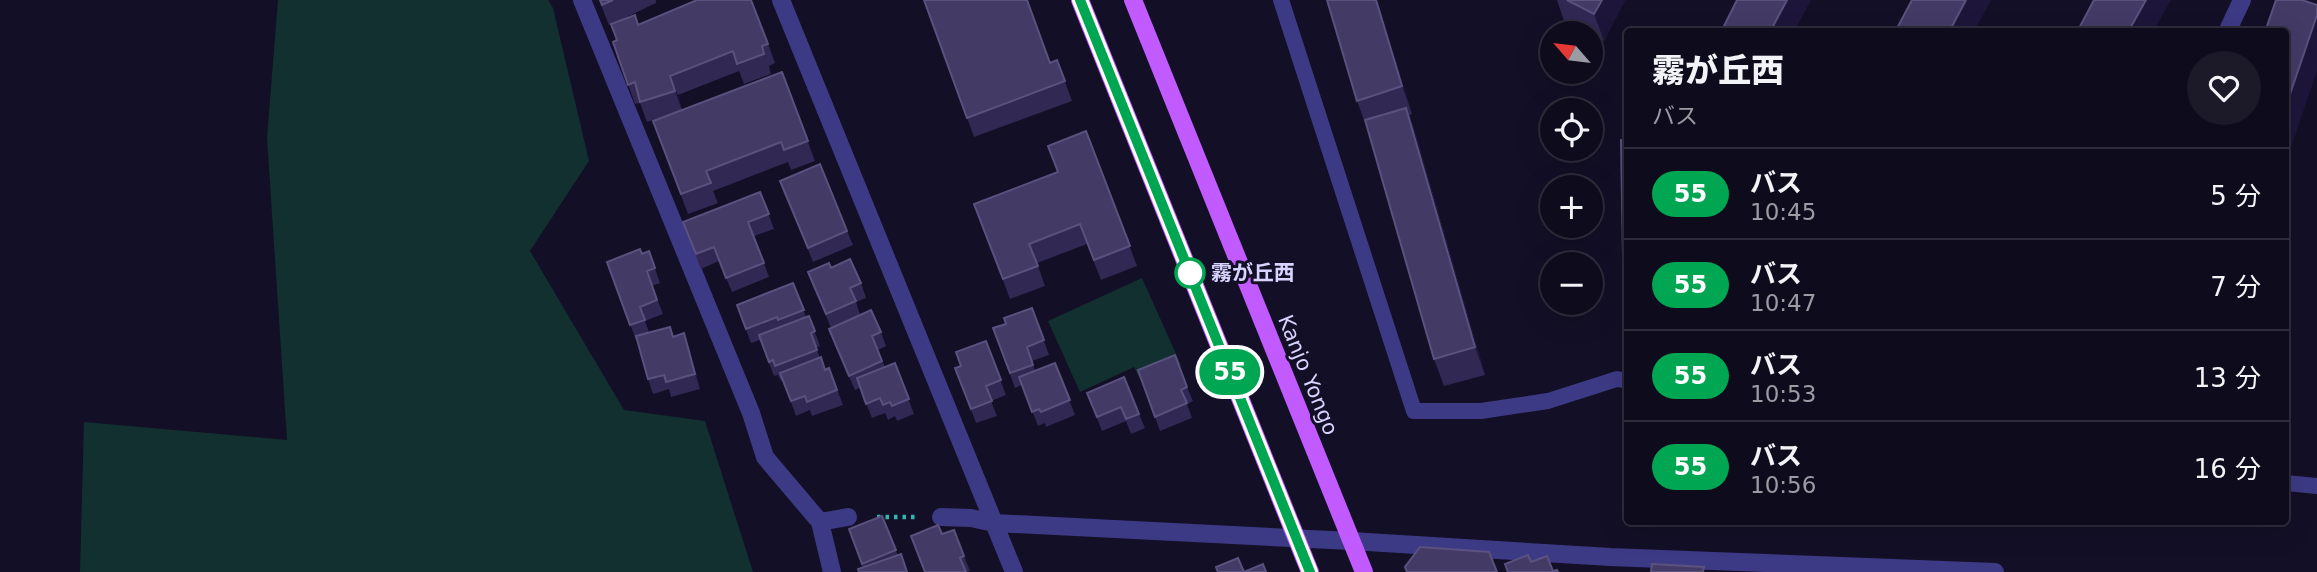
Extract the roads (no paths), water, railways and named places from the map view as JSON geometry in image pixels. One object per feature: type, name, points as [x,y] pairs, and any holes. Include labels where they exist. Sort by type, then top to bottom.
[{"type":"main road","points":[[1080,0],[1310,572]]},
{"type":"main road","name":"Kanjo Yongo","points":[[1133,0],[1364,572]]},
{"type":"street","points":[[582,0],[751,413],[765,457],[820,522],[832,572]]},
{"type":"street","points":[[781,0],[1014,572]]},
{"type":"street","points":[[2229,28],[2242,0]]},
{"type":"street","points":[[820,522],[848,517]]},
{"type":"street","points":[[941,517],[971,518],[994,523],[1352,541],[1613,565],[1995,572]]},
{"type":"lane","points":[[1281,0],[1414,411],[1495,410],[1548,401],[1617,379],[1624,380]]},
{"type":"lane","points":[[2289,483],[2317,486]]},
{"type":"place","name":"霧が丘西","points":[[1190,273]]}]
